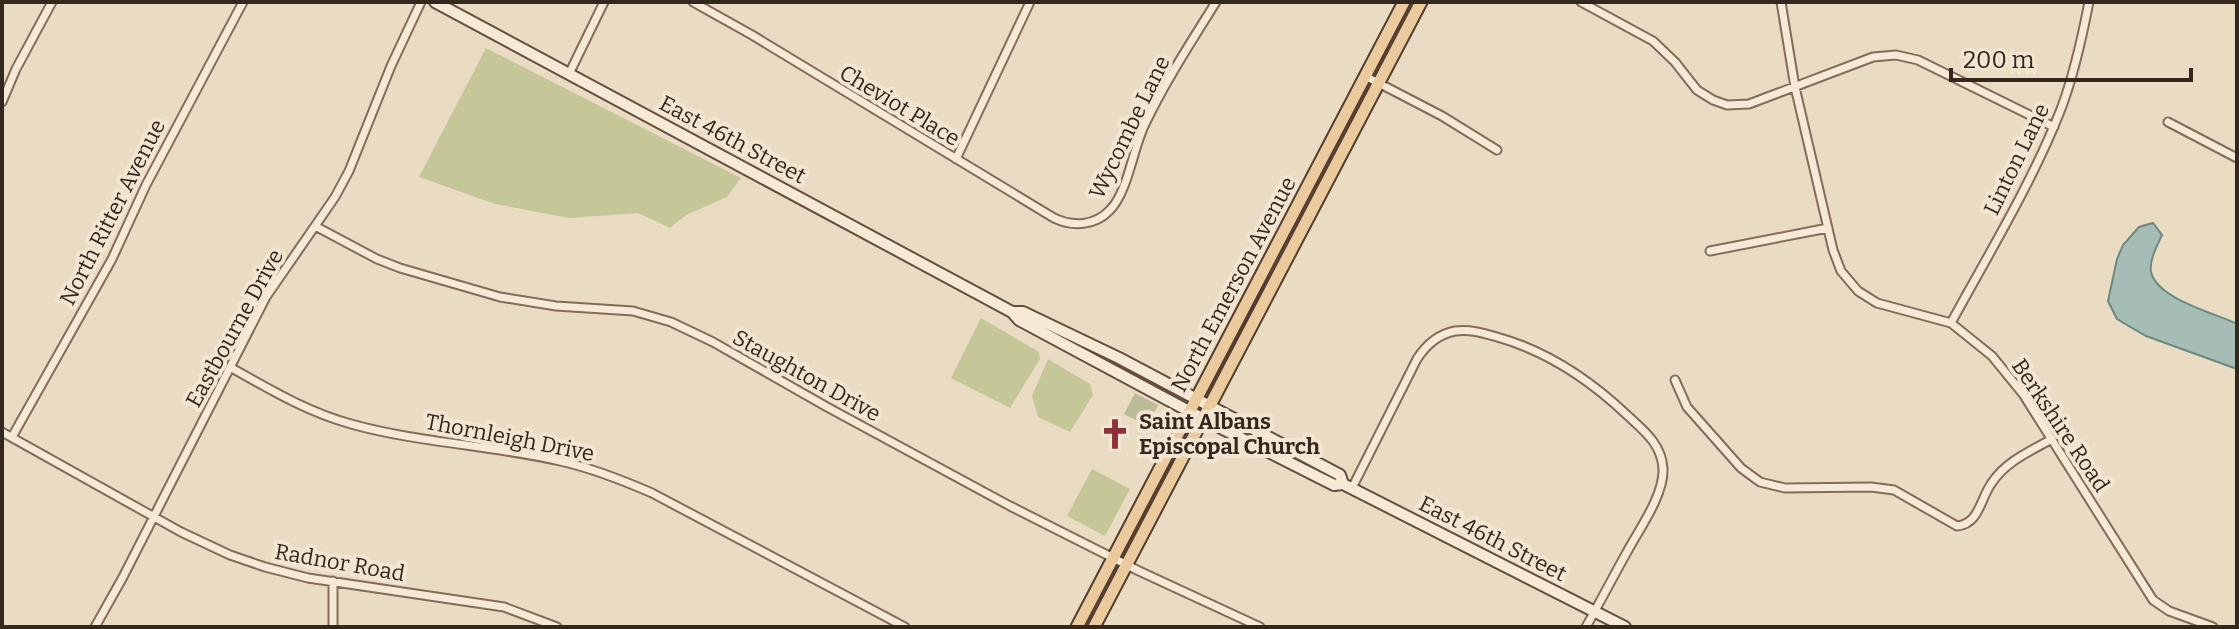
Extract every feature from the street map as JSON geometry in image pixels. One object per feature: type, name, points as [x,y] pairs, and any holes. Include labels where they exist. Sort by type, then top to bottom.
[{"type":"main road","name":"East 46th Street","points":[[435,2],[1012,312],[1019,320],[1189,411],[1334,485],[1347,486],[1625,627]]},
{"type":"main road","name":"North Emerson Avenue","points":[[1077,627],[1404,2]]},
{"type":"main road","name":"North Emerson Avenue","points":[[1094,627],[1421,2]]},
{"type":"main road","name":"East 46th Street","points":[[1012,312],[1023,312],[1196,399],[1340,475],[1347,486]]},
{"type":"street","points":[[2,102],[12,76],[52,2]]},
{"type":"street","name":"North Ritter Avenue","points":[[12,437],[103,275],[146,185],[243,2]]},
{"type":"street","name":"Eastbourne Drive","points":[[95,627],[270,291],[349,171],[391,66],[421,2]]},
{"type":"street","points":[[569,74],[604,2]]},
{"type":"street","name":"Cheviot Place","points":[[693,2],[1057,220],[1075,224],[1094,221]]},
{"type":"street","points":[[956,159],[1030,2]]},
{"type":"street","name":"Wycombe Lane","points":[[1094,221],[1117,201],[1143,128],[1165,85],[1216,2]]},
{"type":"street","name":"Berkshire Road","points":[[1781,2],[1795,87],[1836,261],[1845,277],[1858,291],[1887,307],[1951,323],[1984,349],[2014,382],[2153,600],[2169,611],[2213,627]]},
{"type":"street","name":"Linton Lane","points":[[1951,323],[2054,127],[2075,66],[2089,2]]},
{"type":"street","points":[[1586,3],[1653,41],[1697,90],[1713,100],[1731,105],[1749,104],[1873,57],[1904,56],[2054,127]]},
{"type":"street","points":[[1365,76],[1497,150]]},
{"type":"street","points":[[2168,122],[2237,158]]},
{"type":"street","name":"Staughton Drive","points":[[315,226],[400,268],[500,297],[556,306],[633,311],[671,322],[713,342],[942,470],[1126,565],[1260,627]]},
{"type":"street","points":[[1710,251],[1828,228]]},
{"type":"street","points":[[1347,486],[1423,350],[1434,340],[1451,332],[1472,330],[1505,339],[1543,354],[1582,377],[1610,399],[1654,442],[1662,462],[1663,476],[1658,494],[1586,627]]},
{"type":"street","name":"Thornleigh Drive","points":[[230,367],[306,408],[351,424],[557,460],[614,477],[665,500],[905,627]]},
{"type":"street","points":[[1675,380],[1687,407],[1739,465],[1760,482],[1785,488],[1871,487],[1894,490],[1957,526],[1973,520],[1990,485],[2002,471],[2052,439]]},
{"type":"street","name":"Radnor Road","points":[[2,432],[200,542],[230,555],[276,570],[333,581],[489,604],[557,627]]},
{"type":"street","points":[[333,581],[333,627]]},
{"type":"green space","points":[[486,48],[741,178],[727,197],[686,215],[670,228],[638,213],[569,218],[495,204],[419,177]]},
{"type":"green space","points":[[981,318],[1039,352],[1040,359],[1010,408],[951,378]]},
{"type":"green space","points":[[1048,359],[1090,384],[1093,395],[1070,432],[1038,417],[1032,396]]},
{"type":"green space","points":[[1135,393],[1158,405],[1147,426],[1124,414]]},
{"type":"green space","points":[[1092,469],[1130,489],[1105,536],[1067,516]]},
{"type":"shaded area","points":[[2153,223],[2162,235],[2151,263],[2156,282],[2188,304],[2237,324],[2237,369],[2146,336],[2117,319],[2108,301],[2117,259],[2123,245],[2139,227]]},
{"type":"place","name":"Saint Albans Episcopal Church","points":[[1115,434]]}]
